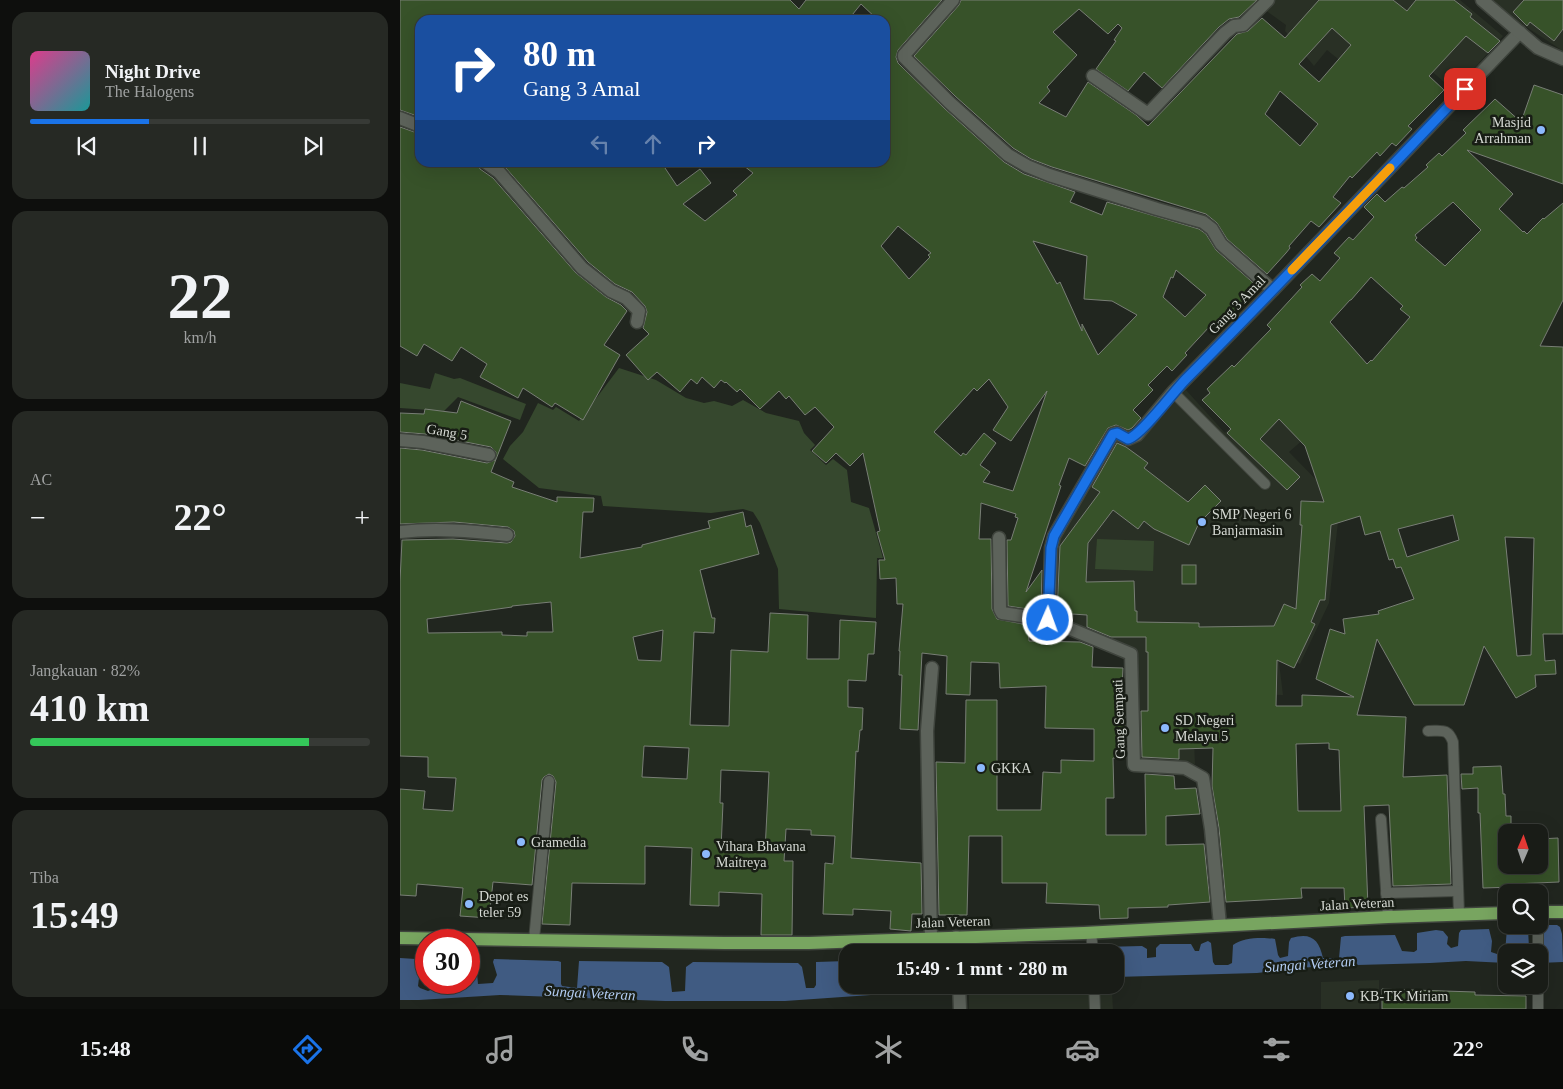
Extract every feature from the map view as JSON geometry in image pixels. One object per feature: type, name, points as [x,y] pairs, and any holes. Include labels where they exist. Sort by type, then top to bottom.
[{"type":"main road","points":[[1548,912],[1563,912]]},
{"type":"main road","name":"Jalan Veteran","points":[[400,938],[802,943],[1498,913]]},
{"type":"street","points":[[953,0],[904,55],[949,102],[1008,155],[1027,166],[1049,175],[1203,222],[1212,230],[1221,244],[1273,290]]},
{"type":"street","points":[[1093,76],[1148,114],[1225,33],[1234,26],[1243,25],[1268,0]]},
{"type":"street","points":[[1482,0],[1538,48],[1563,59]]},
{"type":"street","name":"Gang 3 Amal","points":[[1048,620],[1051,548],[1054,536],[1113,434],[1117,433],[1128,439],[1132,438],[1173,392],[1520,32]]},
{"type":"street","points":[[400,118],[415,124]]},
{"type":"street","points":[[492,167],[499,172],[582,268],[611,290],[626,298],[638,310],[637,322]]},
{"type":"street","name":"Gang 5","points":[[400,440],[423,442],[489,455]]},
{"type":"street","points":[[400,532],[425,529],[475,531],[507,535]]},
{"type":"street","name":"Gang Sempati","points":[[999,538],[1000,609],[1006,614],[1048,620],[1131,654],[1134,765],[1186,768],[1203,778],[1211,829],[1220,925]]},
{"type":"street","points":[[931,938],[927,731],[932,668]]},
{"type":"street","points":[[956,937],[956,944]]},
{"type":"street","points":[[959,994],[960,1009]]},
{"type":"lane","points":[[1173,392],[1265,484]]},
{"type":"lane","points":[[1428,731],[1445,730],[1450,734],[1453,742],[1459,914]]},
{"type":"lane","points":[[534,940],[549,781]]},
{"type":"lane","points":[[1381,819],[1388,917]]},
{"type":"lane","points":[[1386,892],[1457,891]]},
{"type":"lane","points":[[1091,932],[1092,944]]},
{"type":"lane","points":[[1094,994],[1095,1009]]},
{"type":"lane","points":[[1538,994],[1538,1009]]},
{"type":"shaded area","points":[[1211,0],[1460,0],[1503,36],[1454,91],[1409,51],[1374,88],[1327,50],[1314,66],[1285,31],[1286,25],[1261,7],[1238,28]]},
{"type":"shaded area","points":[[1493,0],[1563,0],[1563,51],[1520,23]]},
{"type":"shaded area","name":"SMP Negeri 6 Banjarmasin","points":[[1279,376],[1329,417],[1289,452],[1340,504],[1329,603],[1300,664],[1278,654],[1283,695],[1192,694],[1195,764],[1137,761],[1138,652],[1050,613],[1053,548],[1113,439],[1135,441],[1186,390],[1225,433]]},
{"type":"shaded area","name":"KB-TK Miriam","points":[[1379,980],[1379,1009],[1321,1009],[1321,982]]},
{"type":"shaded area","points":[[1112,994],[1113,1009],[969,1009],[969,995]]},
{"type":"green space","points":[[619,368],[656,380],[686,398],[704,403],[714,401],[732,406],[743,400],[766,413],[799,421],[804,433],[815,445],[810,450],[826,465],[833,459],[847,470],[851,502],[869,508],[883,558],[877,558],[876,618],[779,609],[778,569],[760,523],[753,512],[743,509],[711,513],[603,506],[601,496],[539,488],[503,459],[510,446],[523,432],[538,403],[553,410],[556,407],[579,421]]},
{"type":"green space","points":[[435,373],[454,379],[460,378],[526,404],[520,420],[458,397],[444,411],[400,408],[400,383],[430,389]]},
{"type":"green space","points":[[1097,539],[1154,541],[1153,571],[1095,569]]},
{"type":"water","points":[[1557,925],[1560,927],[1563,962],[1548,963],[1548,944],[1544,944],[1544,934],[1548,934],[1548,926]]},
{"type":"water","name":"Sungai Veteran","points":[[1489,929],[1492,941],[1491,952],[1497,954],[1498,963],[1466,961],[1321,966],[1257,973],[1124,977],[1124,946],[1142,946],[1147,949],[1147,958],[1156,957],[1156,948],[1160,944],[1191,944],[1195,951],[1199,951],[1201,944],[1208,941],[1211,943],[1215,965],[1228,965],[1232,963],[1233,945],[1242,940],[1254,938],[1275,939],[1280,958],[1288,956],[1291,938],[1298,936],[1309,937],[1319,946],[1323,958],[1339,958],[1341,937],[1345,936],[1395,935],[1402,951],[1414,952],[1417,950],[1417,933],[1436,930],[1443,931],[1448,937],[1447,944],[1451,948],[1458,946],[1461,930]]},
{"type":"water","points":[[1507,934],[1528,934],[1529,944],[1506,944]]},
{"type":"water","name":"Sungai Veteran","points":[[400,958],[415,959],[415,994],[480,994],[480,984],[493,983],[497,975],[493,962],[494,959],[561,962],[562,986],[577,988],[579,961],[662,962],[669,967],[672,992],[685,991],[686,967],[693,962],[798,963],[802,967],[806,988],[814,988],[816,985],[816,962],[839,961],[839,994],[885,994],[785,1001],[665,1001],[500,995],[400,1000]]},
{"type":"building","points":[[400,0],[790,0],[799,9],[806,0],[942,0],[898,50],[896,57],[898,63],[1004,162],[1024,174],[1075,192],[1070,202],[1102,215],[1107,202],[1199,229],[1206,234],[1216,250],[1258,287],[1216,332],[1210,326],[1185,353],[1187,355],[1172,371],[1167,366],[1148,385],[1153,390],[1133,410],[1141,418],[1132,428],[1128,430],[1116,425],[1108,428],[1085,466],[1069,458],[1026,592],[1042,570],[1041,611],[1008,606],[1007,540],[1011,540],[1018,518],[1015,517],[1016,514],[981,503],[979,539],[991,539],[992,609],[997,619],[1028,625],[1029,641],[1080,642],[1093,647],[1092,667],[1123,668],[1121,710],[1124,710],[1126,758],[1113,758],[1114,798],[1106,798],[1106,835],[1146,835],[1145,774],[1174,776],[1175,789],[1196,788],[1200,814],[1166,816],[1166,845],[1204,844],[1210,902],[1168,905],[1168,907],[1128,908],[1128,918],[1100,919],[1099,905],[1046,903],[1047,883],[1002,883],[1002,836],[969,836],[967,915],[939,915],[936,762],[965,763],[966,700],[997,700],[997,810],[1041,810],[1043,772],[1061,773],[1061,760],[1094,761],[1094,729],[1045,728],[1046,686],[1000,688],[999,663],[971,662],[970,695],[946,694],[947,656],[922,653],[918,730],[900,729],[902,675],[899,675],[899,651],[903,604],[897,604],[896,578],[880,579],[879,560],[885,560],[877,532],[880,531],[863,453],[850,466],[836,453],[826,463],[812,451],[834,427],[815,407],[805,415],[789,396],[786,399],[779,391],[760,409],[740,389],[737,392],[721,380],[714,388],[702,377],[697,384],[691,379],[680,392],[657,372],[648,380],[626,355],[649,334],[643,328],[647,312],[645,306],[632,292],[615,284],[588,262],[505,167],[664,167],[677,186],[700,169],[711,183],[683,204],[705,221],[737,195],[733,191],[753,173],[745,167],[890,167],[890,15],[873,15],[861,4],[852,15],[415,15],[415,115],[400,110]],"holes":[[[898,226],[931,253],[928,255],[930,257],[909,279],[881,246]],[[1033,241],[1087,256],[1084,299],[1112,301],[1137,315],[1098,355],[1082,324],[1082,331],[1060,282],[1057,284]],[[1176,270],[1206,295],[1185,317],[1163,297]],[[989,379],[1008,407],[993,430],[1011,441],[1047,391],[1013,491],[983,482],[990,472],[980,465],[996,443],[984,433],[966,455],[963,453],[961,456],[934,432],[974,388],[977,391]]]},
{"type":"building","points":[[961,0],[1257,0],[1239,17],[1229,19],[1219,27],[1162,88],[1144,72],[1128,91],[1096,69],[1116,41],[1114,40],[1122,28],[1118,24],[1108,34],[1079,9],[1053,32],[1077,55],[1047,87],[1050,91],[1039,103],[1066,117],[1088,82],[1136,115],[1148,126],[1237,34],[1248,31],[1262,18],[1285,38],[1319,0],[1393,0],[1407,11],[1416,0],[1454,0],[1472,14],[1470,17],[1500,41],[1488,53],[1466,36],[1429,76],[1444,90],[1408,126],[1412,129],[1396,146],[1392,143],[1380,156],[1377,152],[1352,178],[1350,176],[1333,197],[1341,203],[1319,227],[1311,221],[1267,274],[1227,239],[1217,223],[1206,214],[1052,167],[1031,159],[1013,148],[914,56],[959,5]],"holes":[[[1332,28],[1351,45],[1319,82],[1299,64]],[[1280,91],[1318,124],[1300,146],[1265,114]]]},
{"type":"building","points":[[1524,0],[1563,0],[1563,29],[1554,41],[1530,22],[1527,26],[1513,12]]},
{"type":"building","points":[[1534,85],[1563,95],[1563,184],[1467,150],[1513,194],[1499,209],[1523,232],[1527,234],[1543,218],[1563,203],[1563,300],[1540,346],[1563,347],[1563,634],[1543,634],[1545,661],[1555,660],[1556,674],[1535,675],[1536,687],[1516,698],[1484,646],[1464,705],[1414,705],[1377,639],[1357,715],[1406,717],[1403,777],[1447,775],[1451,884],[1393,886],[1389,805],[1364,806],[1368,907],[1345,908],[1344,888],[1301,888],[1302,898],[1226,902],[1219,828],[1212,786],[1213,748],[1179,749],[1179,759],[1142,757],[1141,711],[1148,711],[1148,652],[1146,652],[1146,637],[1111,637],[1087,627],[1087,615],[1057,613],[1060,546],[1100,492],[1092,487],[1117,443],[1126,447],[1148,463],[1144,468],[1188,502],[1205,485],[1221,501],[1199,523],[1189,545],[1154,529],[1144,521],[1138,529],[1113,510],[1088,543],[1086,582],[1134,581],[1137,622],[1199,623],[1199,627],[1274,626],[1284,604],[1296,609],[1302,525],[1300,525],[1301,501],[1324,502],[1305,446],[1279,419],[1260,439],[1300,477],[1287,490],[1227,433],[1231,429],[1202,400],[1210,393],[1207,389],[1232,365],[1234,367],[1271,329],[1267,325],[1302,287],[1300,285],[1312,274],[1320,281],[1340,258],[1334,253],[1349,237],[1353,240],[1374,217],[1364,207],[1377,194],[1385,202],[1402,187],[1404,188],[1428,167],[1426,165],[1439,153],[1442,156],[1466,133],[1463,130],[1495,99],[1521,122]],"holes":[[[1453,202],[1481,230],[1445,266],[1415,240],[1417,238],[1415,235]],[[1371,277],[1403,306],[1400,309],[1410,317],[1372,361],[1367,364],[1330,322]],[[1453,515],[1459,540],[1407,557],[1398,529]],[[1360,516],[1365,535],[1380,531],[1389,560],[1393,559],[1396,568],[1401,567],[1414,599],[1378,611],[1379,614],[1343,619],[1345,634],[1330,629],[1316,679],[1354,697],[1302,695],[1302,706],[1276,706],[1277,660],[1294,668],[1315,624],[1311,622],[1320,600],[1325,600],[1331,525]],[[1505,537],[1534,538],[1531,655],[1517,656]],[[1329,743],[1329,749],[1339,750],[1341,811],[1298,811],[1296,744]]]},
{"type":"building","points":[[400,127],[415,132],[415,167],[479,167],[493,178],[576,273],[627,311],[604,345],[620,355],[583,420],[555,403],[552,407],[523,388],[518,398],[480,377],[487,364],[461,347],[452,361],[424,344],[417,356],[400,346]]},
{"type":"building","points":[[461,401],[511,421],[491,472],[514,482],[512,487],[557,502],[557,497],[594,498],[593,512],[583,512],[580,558],[642,547],[642,545],[710,528],[708,521],[743,512],[746,527],[751,525],[759,554],[700,570],[712,618],[715,618],[714,633],[694,632],[690,725],[729,726],[731,650],[768,652],[770,613],[808,615],[807,659],[839,659],[840,620],[876,622],[874,654],[868,654],[866,681],[848,680],[848,707],[863,708],[862,730],[860,730],[858,752],[856,751],[851,858],[921,863],[922,914],[912,914],[911,931],[890,929],[891,911],[853,909],[853,915],[823,914],[825,863],[833,864],[835,836],[811,835],[811,830],[786,829],[784,861],[793,861],[792,935],[761,935],[762,894],[719,892],[719,906],[690,905],[692,848],[645,846],[645,884],[572,883],[570,925],[542,924],[556,782],[553,776],[549,774],[542,780],[532,885],[493,882],[489,918],[460,916],[463,888],[417,884],[416,896],[400,895],[400,789],[425,791],[423,809],[453,811],[456,778],[428,777],[428,757],[400,756],[400,581],[402,540],[453,539],[507,543],[511,542],[515,536],[514,531],[508,527],[454,522],[400,524],[400,448],[422,450],[487,463],[495,460],[496,452],[491,447],[425,434],[400,432],[400,413],[424,414],[425,409],[457,413]],"holes":[[[551,602],[553,632],[527,632],[527,636],[502,635],[502,632],[428,633],[427,619]],[[663,630],[661,661],[638,660],[633,637]],[[644,746],[689,748],[687,779],[642,777]],[[721,770],[769,772],[765,851],[721,849],[723,803],[720,803]]]},
{"type":"building","points":[[1182,565],[1196,565],[1196,584],[1182,584]]},
{"type":"building","points":[[1501,766],[1506,816],[1511,816],[1511,824],[1498,824],[1498,874],[1548,874],[1548,839],[1558,838],[1559,882],[1498,884],[1498,888],[1483,888],[1478,788],[1462,789],[1461,774],[1473,774],[1473,767]]},
{"type":"building","points":[[1382,989],[1475,992],[1475,995],[1526,996],[1526,1009],[1382,1009]]},
{"type":"slow traffic","points":[[1292,270],[1390,168]]},
{"type":"place","name":"Masjid Arrahman","points":[[1541,130]]},
{"type":"place","name":"SMP Negeri 6 Banjarmasin","points":[[1202,522]]},
{"type":"place","name":"SD Negeri Melayu 5","points":[[1165,728]]},
{"type":"place","name":"GKKA","points":[[981,768]]},
{"type":"place","name":"Gramedia","points":[[521,842]]},
{"type":"place","name":"Vihara Bhavana Maitreya","points":[[706,854]]},
{"type":"place","name":"Depot es teler 59","points":[[469,904]]},
{"type":"place","name":"KB-TK Miriam","points":[[1350,996]]},
{"type":"route","points":[[1048,620],[1051,548],[1054,536],[1113,434],[1117,433],[1128,439],[1137,435],[1173,392],[1465,89]]}]
